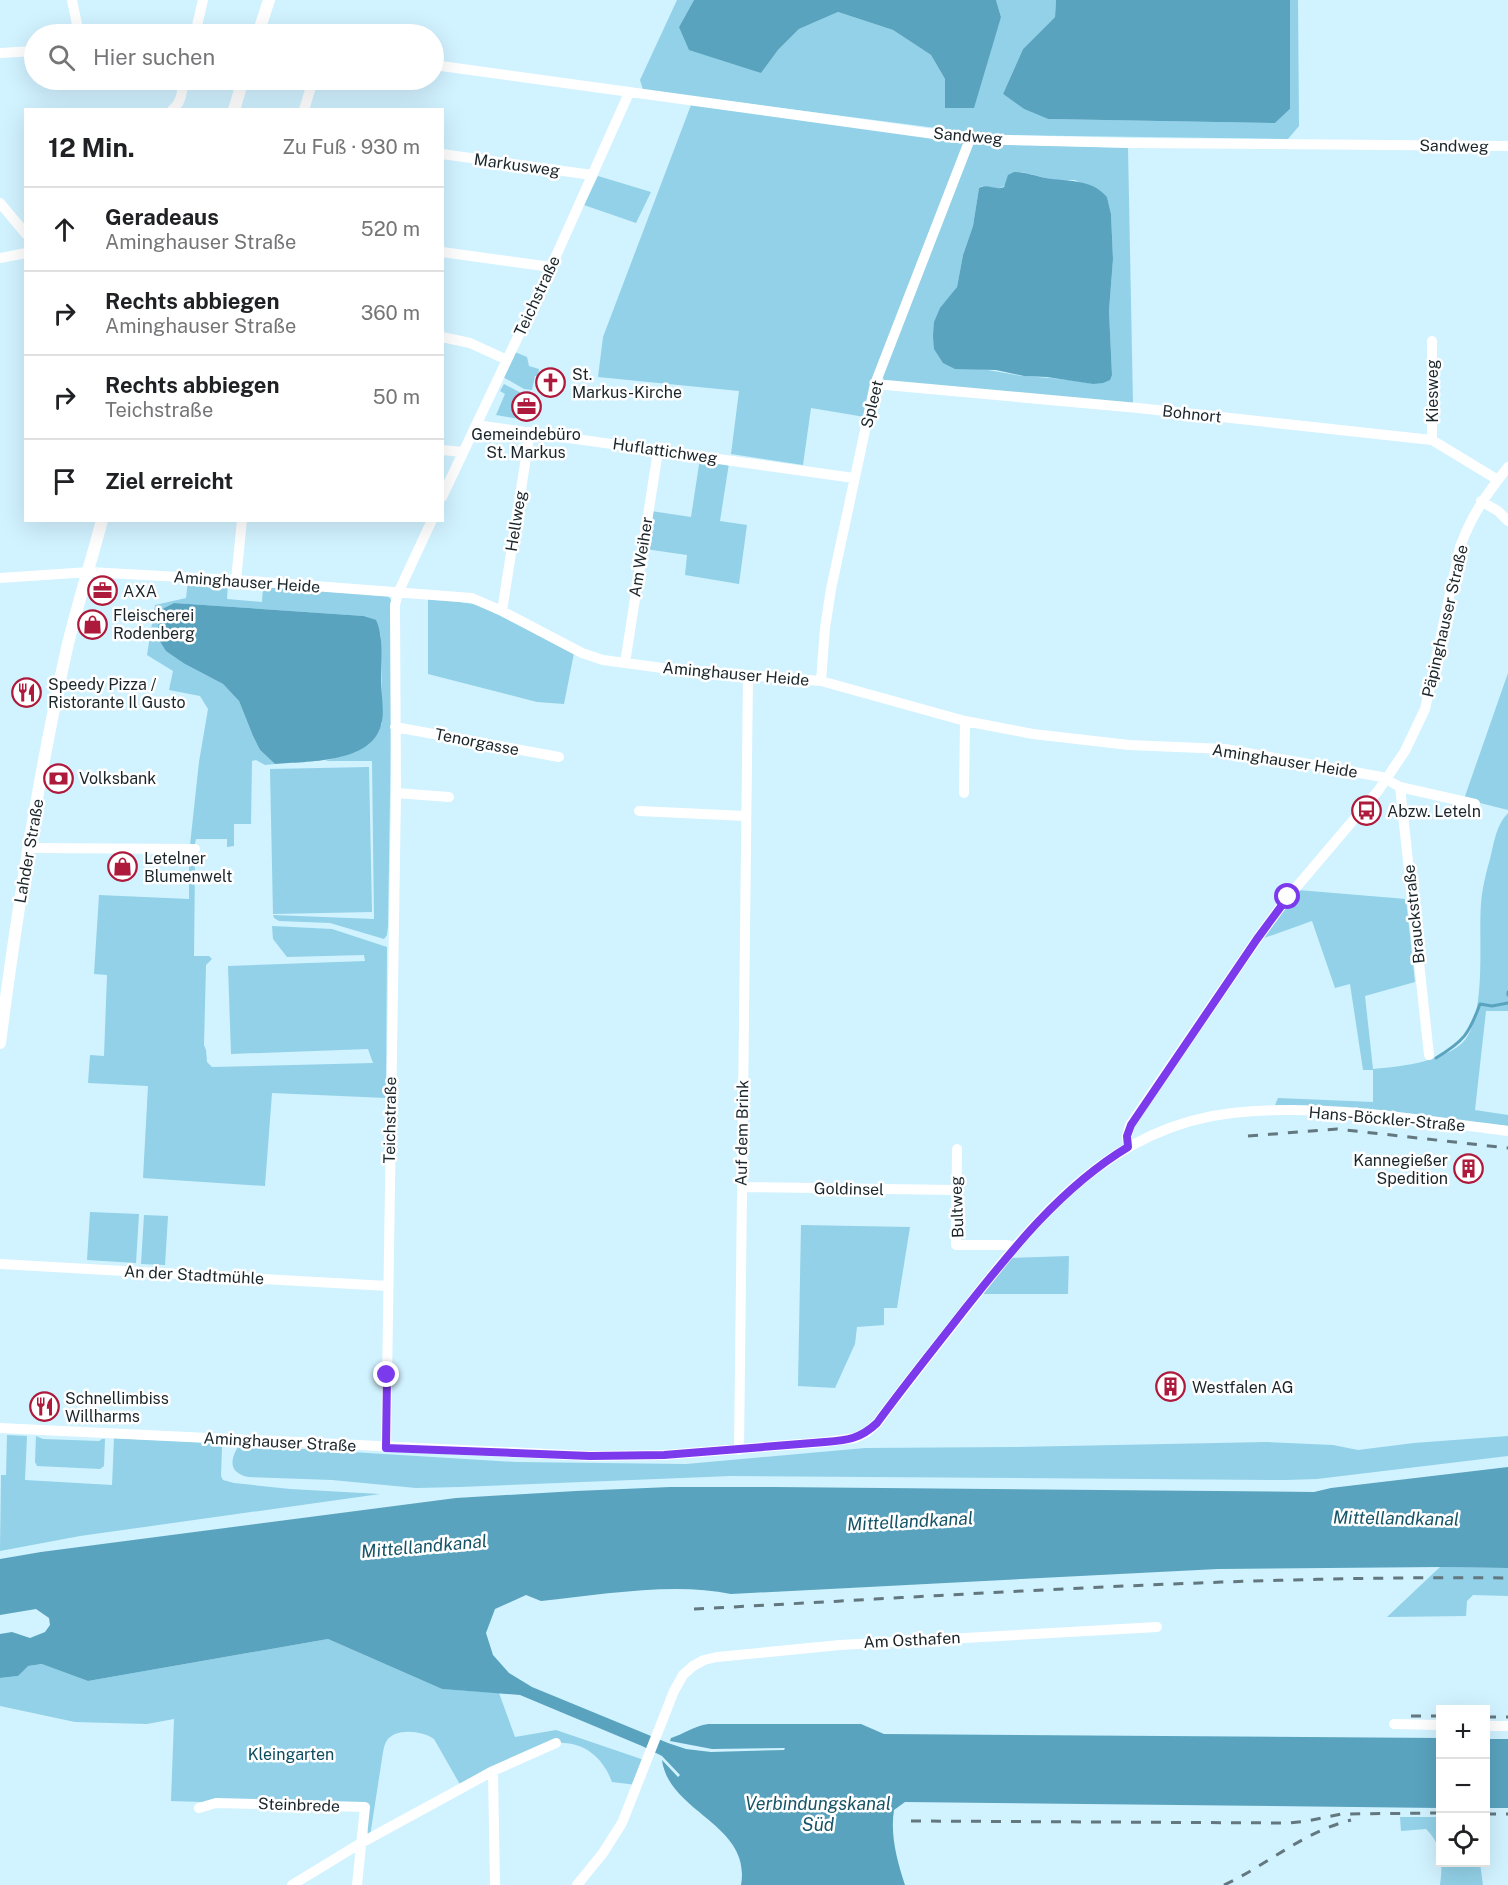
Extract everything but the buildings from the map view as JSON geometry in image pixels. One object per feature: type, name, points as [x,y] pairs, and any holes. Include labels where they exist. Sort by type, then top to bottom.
[{"type":"street","points":[[72,0],[77,24]]},
{"type":"street","points":[[197,24],[203,0]]},
{"type":"street","points":[[261,24],[269,0]]},
{"type":"street","points":[[0,53],[24,52]]},
{"type":"street","name":"Sandweg","points":[[444,66],[970,139],[1133,143],[1508,146]]},
{"type":"street","points":[[174,108],[180,100],[182,90]]},
{"type":"street","points":[[235,108],[240,90]]},
{"type":"street","points":[[305,108],[310,90]]},
{"type":"street","name":"Teichstraße","points":[[444,493],[551,267],[629,93]]},
{"type":"street","name":"Spleet","points":[[821,681],[831,589],[875,384],[970,139]]},
{"type":"street","name":"Markusweg","points":[[444,154],[592,176]]},
{"type":"street","points":[[0,203],[24,232]]},
{"type":"street","points":[[444,252],[551,267]]},
{"type":"street","points":[[0,258],[24,253]]},
{"type":"street","points":[[444,337],[470,343],[507,360]]},
{"type":"street","name":"Kiesweg","points":[[1432,341],[1432,440]]},
{"type":"street","name":"Bohnort","points":[[875,384],[1138,408],[1432,440],[1497,480]]},
{"type":"street","name":"Huflattichweg","points":[[476,425],[854,478]]},
{"type":"street","name":"Hellweg","points":[[502,611],[530,432]]},
{"type":"street","points":[[444,450],[464,452]]},
{"type":"street","name":"Am Weiher","points":[[625,663],[658,450]]},
{"type":"street","name":"Päpinghauser Straße","points":[[1388,779],[1405,751],[1425,709],[1460,547],[1469,523],[1481,501],[1508,467]]},
{"type":"street","points":[[1481,501],[1498,511],[1508,521]]},
{"type":"street","name":"Lahder Straße","points":[[0,1043],[5,967],[48,737],[68,645],[102,522]]},
{"type":"street","points":[[236,580],[242,522]]},
{"type":"street","name":"Teichstraße","points":[[386,1448],[396,793],[395,605],[398,592],[431,522]]},
{"type":"street","name":"Aminghauser Heide","points":[[0,578],[89,572],[236,580],[472,598],[582,653],[603,660],[670,669],[821,681],[965,721],[1033,734],[1084,741],[1225,749],[1388,779]]},
{"type":"street","name":"Auf dem Brink","points":[[739,1450],[748,675]]},
{"type":"street","points":[[964,793],[965,721]]},
{"type":"street","name":"Tenorgasse","points":[[395,727],[559,757]]},
{"type":"street","points":[[1128,1147],[1127,1136],[1131,1125],[1257,939],[1288,897],[1388,779],[1400,787],[1475,804]]},
{"type":"street","name":"Brauckstraße","points":[[1400,787],[1429,1055]]},
{"type":"street","points":[[396,793],[449,797]]},
{"type":"street","points":[[639,812],[746,816]]},
{"type":"street","points":[[29,848],[195,849]]},
{"type":"street","name":"Hans-Böckler-Straße","points":[[1128,1147],[1188,1122],[1230,1113],[1251,1112],[1347,1113],[1508,1131]]},
{"type":"street","name":"Aminghauser Straße","points":[[0,1428],[590,1456],[664,1455],[739,1450],[855,1438],[867,1432],[877,1423],[1014,1248],[1074,1185],[1128,1147]]},
{"type":"street","name":"Bultweg","points":[[957,1149],[956,1245],[1008,1245],[1014,1248]]},
{"type":"street","name":"Goldinsel","points":[[742,1188],[956,1190]]},
{"type":"street","name":"An der Stadtmühle","points":[[0,1264],[388,1286]]},
{"type":"street","name":"Am Osthafen","points":[[577,1885],[603,1853],[622,1823],[683,1675],[704,1660],[746,1653],[840,1645],[1157,1627]]},
{"type":"street","points":[[1394,1724],[1436,1725]]},
{"type":"street","points":[[1490,1726],[1508,1726]]},
{"type":"street","points":[[292,1885],[361,1843],[493,1771],[556,1743]]},
{"type":"street","points":[[493,1771],[495,1885]]},
{"type":"street","name":"Steinbrede","points":[[199,1808],[216,1803],[364,1807],[361,1843]]},
{"type":"street","points":[[357,1885],[361,1843]]},
{"type":"green space","points":[[677,0],[694,0],[679,27],[761,73],[778,50],[799,29],[838,12],[893,30],[931,55],[945,79],[946,108],[1001,17],[996,0],[1056,0],[1055,17],[1023,49],[1003,94],[1024,109],[1048,119],[1275,123],[1290,109],[1290,0],[1298,0],[1299,126],[1288,139],[990,135],[643,90],[640,80]]},
{"type":"green space","points":[[691,105],[965,142],[865,417],[811,408],[803,465],[731,454],[739,391],[598,377],[603,337]]},
{"type":"green space","points":[[972,143],[1128,148],[1133,405],[885,382],[881,374]],"holes":[[[1014,172],[1054,180],[1075,180],[1107,197],[1111,214],[1113,259],[1109,311],[1112,375],[1093,384],[978,369],[950,297],[957,287],[963,255],[973,226],[979,188],[982,186],[1001,188]]]},
{"type":"green space","points":[[598,176],[651,192],[636,223],[584,205]]},
{"type":"green space","points":[[515,352],[527,357],[529,366],[539,369],[532,390],[524,389],[503,377]]},
{"type":"green space","points":[[504,384],[521,393],[519,419],[496,415],[505,394],[500,391]]},
{"type":"green space","points":[[700,458],[729,463],[720,521],[747,525],[739,584],[685,575],[687,555],[645,549],[651,511],[691,517]]},
{"type":"green space","points":[[188,581],[228,583],[227,599],[262,602],[263,587],[387,595],[393,602],[388,926],[384,939],[330,923],[279,921],[273,915],[374,919],[372,761],[325,761],[357,751],[382,724],[381,636],[377,625],[374,620],[364,616],[174,603],[164,608],[185,664],[223,684],[239,701],[260,750],[275,764],[265,765],[256,760],[252,761],[251,824],[234,824],[234,846],[227,847],[227,839],[196,839],[195,844],[190,845],[199,762],[208,709],[200,696],[169,690],[173,671],[147,655],[155,605],[186,598]]},
{"type":"green space","points":[[428,597],[479,605],[574,653],[564,704],[537,702],[428,674]]},
{"type":"green space","points":[[1508,673],[1508,810],[1464,799]]},
{"type":"green space","points":[[369,767],[372,912],[273,914],[270,769]]},
{"type":"green space","points":[[1508,813],[1508,1011],[1486,1011],[1475,1110],[1508,1115],[1508,1126],[1358,1109],[1275,1105],[1278,1098],[1373,1102],[1373,1070],[1363,1070],[1350,984],[1335,988],[1312,921],[1264,938],[1298,890],[1406,899],[1415,982],[1365,996],[1373,1069],[1406,1065],[1441,1056],[1460,1045],[1469,1034],[1475,1018],[1480,979],[1482,893],[1496,834]]},
{"type":"green space","points":[[189,855],[195,862],[194,956],[209,956],[212,959],[206,965],[204,1045],[207,1062],[212,1067],[373,1063],[368,1049],[231,1054],[228,966],[365,961],[364,955],[287,957],[273,939],[272,926],[332,929],[387,947],[386,1098],[272,1093],[265,1186],[143,1178],[148,1086],[88,1083],[90,1055],[104,1056],[107,975],[94,974],[99,895],[189,899]]},
{"type":"green space","points":[[90,1212],[139,1214],[136,1263],[87,1260]]},
{"type":"green space","points":[[144,1215],[168,1216],[165,1265],[141,1264]]},
{"type":"green space","points":[[801,1225],[910,1227],[897,1308],[884,1308],[884,1325],[857,1327],[855,1344],[835,1388],[798,1386]]},
{"type":"green space","points":[[1069,1256],[1068,1294],[983,1294],[1012,1258]]},
{"type":"green space","points":[[7,1435],[27,1436],[25,1480],[112,1485],[114,1438],[215,1443],[222,1447],[221,1476],[223,1480],[234,1483],[380,1494],[80,1536],[0,1551],[1,1475],[6,1475]]},
{"type":"green space","points":[[36,1436],[43,1439],[99,1441],[105,1439],[104,1466],[100,1469],[37,1466],[35,1462]]},
{"type":"green space","points":[[1508,1436],[1508,1456],[1317,1479],[1286,1480],[731,1476],[416,1488],[332,1480],[248,1477],[237,1472],[233,1465],[239,1445],[515,1462],[686,1464],[865,1448],[1267,1442],[1333,1445],[1358,1450]]},
{"type":"green space","points":[[1440,1567],[1508,1568],[1508,1596],[1473,1595],[1467,1601],[1466,1616],[1387,1617]]},
{"type":"green space","name":"Kleingarten","points":[[328,1639],[442,1689],[499,1693],[515,1737],[556,1730],[647,1761],[637,1785],[612,1782],[603,1765],[591,1752],[575,1745],[556,1743],[462,1788],[434,1739],[416,1732],[402,1732],[390,1737],[384,1746],[369,1843],[364,1807],[171,1801],[174,1719],[147,1724],[75,1722],[0,1706],[0,1678],[18,1676],[27,1666],[43,1664],[88,1681]]},
{"type":"green space","points":[[1400,1817],[1436,1817],[1436,1843],[1426,1829],[1401,1831]]},
{"type":"green space","points":[[1441,1867],[1481,1867],[1483,1885],[1440,1885]]},
{"type":"water","points":[[694,0],[996,0],[1001,17],[974,108],[945,108],[945,79],[931,55],[893,30],[838,12],[799,29],[778,50],[761,73],[689,50],[679,27]]},
{"type":"water","points":[[1056,0],[1290,0],[1290,109],[1275,123],[1048,119],[1024,109],[1003,94],[1023,49],[1055,17]]},
{"type":"water","points":[[1014,172],[1086,184],[1101,191],[1107,197],[1111,214],[1113,259],[1109,311],[1112,375],[1110,380],[1093,384],[1024,376],[996,370],[955,369],[943,363],[934,349],[934,322],[940,308],[957,287],[963,255],[973,226],[979,188],[1004,187],[1008,175]]},
{"type":"water","points":[[174,603],[364,616],[376,620],[381,641],[383,709],[381,725],[375,738],[365,747],[336,758],[275,764],[260,750],[239,701],[223,684],[166,651],[158,638],[159,618],[164,608]]},
{"type":"water","points":[[1508,1467],[1508,1568],[1218,1569],[731,1594],[661,1589],[541,1601],[526,1595],[495,1609],[486,1633],[493,1655],[509,1673],[532,1687],[686,1749],[711,1752],[784,1750],[785,1748],[712,1749],[670,1741],[671,1738],[708,1724],[861,1724],[884,1734],[1436,1738],[1436,1808],[905,1802],[894,1810],[893,1829],[897,1857],[905,1885],[741,1885],[741,1864],[734,1847],[723,1833],[679,1793],[668,1778],[662,1760],[678,1777],[680,1775],[662,1756],[520,1695],[442,1689],[328,1639],[88,1681],[42,1664],[28,1666],[18,1676],[0,1678],[0,1634],[12,1632],[30,1638],[45,1632],[50,1625],[49,1618],[36,1609],[0,1615],[0,1559],[41,1552],[456,1498],[576,1491],[670,1487],[773,1487],[1314,1492]]},
{"type":"water","points":[[1490,1739],[1508,1739],[1508,1808],[1490,1808]]},
{"type":"waterway","points":[[1436,1058],[1453,1047],[1469,1030],[1480,1004],[1492,1006],[1508,1003]]},
{"type":"railway","points":[[1248,1136],[1337,1129],[1508,1148]]},
{"type":"railway","points":[[694,1609],[1202,1583],[1508,1578]]},
{"type":"railway","points":[[1411,1716],[1436,1716]]},
{"type":"railway","points":[[1490,1717],[1508,1717]]},
{"type":"railway","points":[[911,1821],[1288,1823],[1341,1814],[1436,1813]]},
{"type":"railway","points":[[1490,1814],[1508,1814]]},
{"type":"railway","points":[[1224,1885],[1317,1832],[1351,1820]]},
{"type":"place","name":"St. Markus-Kirche","points":[[551,383]]},
{"type":"place","name":"Gemeindebüro St. Markus","points":[[526,406]]},
{"type":"place","name":"AXA","points":[[102,591]]},
{"type":"place","name":"Fleischerei Rodenberg","points":[[92,624]]},
{"type":"place","name":"Speedy Pizza / Ristorante Il Gusto","points":[[27,693]]},
{"type":"place","name":"Volksbank","points":[[58,778]]},
{"type":"place","name":"Abzw. Leteln","points":[[1366,811]]},
{"type":"place","name":"Letelner Blumenwelt","points":[[123,867]]},
{"type":"place","name":"Kannegießer Spedition","points":[[1469,1169]]},
{"type":"place","name":"Westfalen AG","points":[[1171,1387]]},
{"type":"place","name":"Schnellimbiss Willharms","points":[[44,1407]]},
{"type":"route","points":[[387,1375],[386,1448],[590,1456],[664,1455],[825,1442],[862,1435],[877,1423],[1014,1248],[1074,1185],[1128,1147],[1127,1136],[1131,1125],[1288,897]]},
{"type":"water label","name":"Mittellandkanal","points":[[1396,1518]]},
{"type":"water label","name":"Mittellandkanal","points":[[910,1521]]},
{"type":"water label","name":"Mittellandkanal","points":[[424,1546]]},
{"type":"water label","name":"Verbindungskanal Süd","points":[[818,1813]]}]
